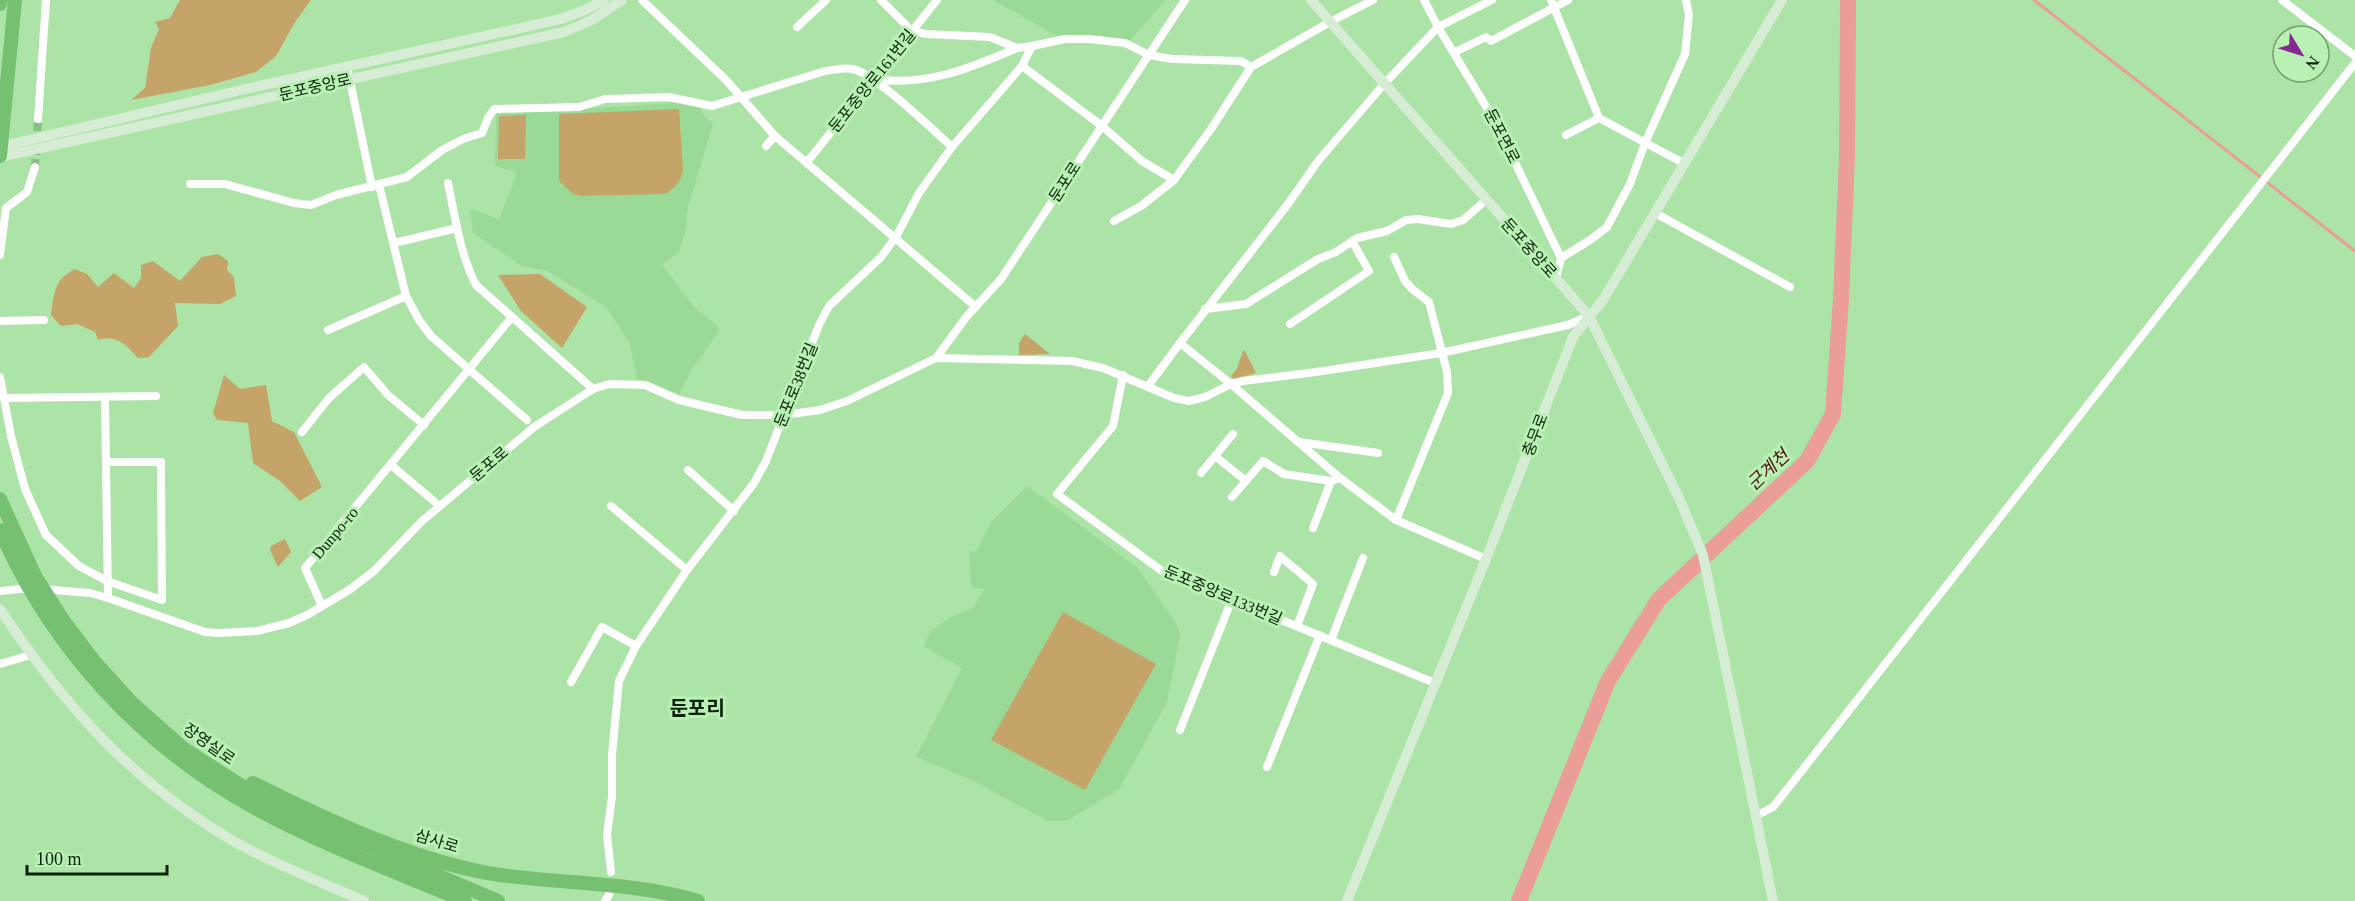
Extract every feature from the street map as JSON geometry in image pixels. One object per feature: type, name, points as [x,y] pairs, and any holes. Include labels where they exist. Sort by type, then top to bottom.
[{"type":"highway","points":[[0,152],[15,0]]},
{"type":"highway","name":"장영실로","points":[[0,492],[1,502],[35,576],[81,645],[132,703],[184,749],[256,795],[297,816],[498,901]]},
{"type":"highway","name":"장영실로","points":[[0,530],[12,558],[43,611],[76,658],[118,705],[179,758],[244,801],[294,828],[465,901]]},
{"type":"highway","name":"삼사로","points":[[184,749],[298,806],[372,838],[448,863],[498,874],[596,882],[677,895],[698,901]]},
{"type":"street","points":[[38,119],[46,0]]},
{"type":"street","name":"둔포중앙로","points":[[0,152],[347,66],[561,19],[604,0]]},
{"type":"street","name":"둔포중앙로","points":[[0,152],[564,32],[590,21],[622,0]]},
{"type":"street","points":[[642,0],[726,80],[775,136],[976,307]]},
{"type":"street","points":[[797,27],[826,0]]},
{"type":"street","points":[[881,0],[912,31],[926,34],[990,37],[1017,48]]},
{"type":"street","name":"둔포중앙로161번길","points":[[807,162],[872,78],[937,0]]},
{"type":"street","name":"둔포로","points":[[0,591],[22,588],[65,591],[108,598],[189,627],[219,633],[257,631],[307,615],[374,571],[422,521],[534,427],[593,388],[609,384],[645,386],[679,400],[742,415],[783,415],[820,410],[847,401],[936,358],[1001,279],[1185,0]]},
{"type":"street","name":"둔포중앙로","points":[[1311,0],[1589,316],[1694,531],[1708,580],[1773,901]]},
{"type":"street","points":[[1114,221],[1141,206],[1174,180],[1211,129],[1251,67],[1373,0]]},
{"type":"street","name":"둔포면로","points":[[1424,0],[1496,123],[1561,258]]},
{"type":"street","points":[[1148,386],[1288,204],[1318,161],[1384,84],[1438,27],[1492,0]]},
{"type":"street","points":[[1455,52],[1486,37],[1491,41],[1553,4],[1568,0]]},
{"type":"street","points":[[1556,278],[1561,258],[1607,227],[1630,184],[1645,143],[1685,54],[1689,15],[1686,0]]},
{"type":"street","name":"충무로","points":[[1347,901],[1486,559],[1573,337],[1603,300],[1782,0]]},
{"type":"street","points":[[2282,0],[2355,56]]},
{"type":"street","points":[[1553,4],[1599,118],[1685,164]]},
{"type":"street","points":[[872,78],[892,82],[919,81],[969,69],[1017,48],[1065,39],[1125,43],[1149,54],[1172,59],[1241,61],[1251,67]]},
{"type":"street","name":"둔포로38번길","points":[[611,872],[607,834],[612,797],[612,755],[619,681],[636,646],[687,570],[754,483],[766,461],[829,306],[881,257],[896,238],[919,193],[952,147],[1022,66],[1032,46]]},
{"type":"street","points":[[1756,816],[1773,807],[1793,782],[2355,63]]},
{"type":"street","points":[[347,66],[406,296],[431,336],[527,420]]},
{"type":"street","points":[[1022,66],[1102,126],[1122,146],[1174,180]]},
{"type":"street","points":[[190,184],[225,184],[294,203],[311,205],[336,195],[407,177],[442,150],[463,139],[482,133],[494,109],[579,107],[605,99],[647,98],[669,98],[712,106],[825,71],[843,68],[855,69],[872,78],[952,147]]},
{"type":"street","points":[[1566,135],[1599,118]]},
{"type":"street","points":[[766,147],[775,136]]},
{"type":"street","points":[[0,255],[6,208],[27,192],[35,167]]},
{"type":"street","points":[[448,183],[457,228],[476,285],[593,388]]},
{"type":"street","points":[[1205,309],[1238,306],[1255,301],[1318,259],[1352,241],[1387,231],[1406,220],[1418,219],[1451,224],[1463,220],[1486,200]]},
{"type":"street","points":[[1655,213],[1790,287]]},
{"type":"street","points":[[394,243],[457,228]]},
{"type":"street","points":[[1290,324],[1369,271],[1352,241]]},
{"type":"street","points":[[1394,257],[1412,289],[1429,302],[1448,372],[1448,393],[1396,520]]},
{"type":"street","points":[[328,330],[406,296]]},
{"type":"street","name":"둔포로","points":[[936,358],[1072,361],[1123,375],[1173,398],[1190,401],[1206,397],[1231,384],[1441,352],[1568,325],[1589,316]]},
{"type":"street","name":"Dunpo-ro","points":[[322,606],[305,568],[512,318]]},
{"type":"street","points":[[0,321],[44,320]]},
{"type":"street","points":[[1180,344],[1231,384],[1340,478],[1396,520],[1486,559]]},
{"type":"street","points":[[302,432],[329,398],[364,367],[388,394],[424,425]]},
{"type":"street","name":"둔포중앙로133번길","points":[[1123,375],[1113,426],[1057,494],[1162,571],[1435,683]]},
{"type":"street","points":[[0,377],[11,436],[26,489],[46,535],[79,566],[107,581],[162,600],[161,462],[106,462]]},
{"type":"street","points":[[4,399],[156,396]]},
{"type":"street","points":[[105,397],[108,598]]},
{"type":"street","points":[[1201,473],[1233,434]]},
{"type":"street","points":[[1298,441],[1378,453]]},
{"type":"street","points":[[1215,456],[1246,480]]},
{"type":"street","points":[[1232,497],[1263,461],[1284,474],[1331,481],[1340,478]]},
{"type":"street","points":[[392,465],[435,502]]},
{"type":"street","points":[[688,470],[734,511]]},
{"type":"street","points":[[1313,528],[1331,481]]},
{"type":"street","points":[[611,506],[687,570]]},
{"type":"street","points":[[1274,572],[1280,556],[1313,584],[1297,626]]},
{"type":"street","points":[[1331,640],[1363,558]]},
{"type":"street","points":[[1180,730],[1232,599]]},
{"type":"street","points":[[0,609],[31,655],[96,735],[173,802],[236,842],[281,865],[364,901]]},
{"type":"street","points":[[571,682],[602,627],[636,646]]},
{"type":"street","points":[[1268,767],[1320,635]]},
{"type":"street","points":[[0,664],[31,655]]},
{"type":"shaded area","points":[[180,0],[311,0],[295,22],[276,56],[256,72],[210,85],[131,100],[145,88],[151,48],[159,29],[155,22],[170,18]]},
{"type":"shaded area","points":[[993,0],[1166,0],[1130,40],[1057,36]]},
{"type":"shaded area","points":[[672,103],[700,107],[704,116],[713,123],[687,211],[686,229],[679,251],[662,265],[695,308],[717,325],[719,331],[692,369],[679,394],[649,381],[637,379],[630,344],[607,308],[548,271],[522,266],[473,233],[470,209],[499,219],[515,180],[516,172],[495,166],[496,114]]},
{"type":"shaded area","points":[[679,109],[683,171],[677,185],[672,190],[665,194],[582,196],[573,194],[559,181],[559,114]]},
{"type":"shaded area","points":[[526,115],[525,159],[498,159],[499,116]]},
{"type":"shaded area","points":[[218,254],[228,261],[227,270],[234,277],[236,296],[220,304],[175,303],[178,326],[149,357],[138,358],[125,345],[116,340],[98,340],[95,332],[77,324],[61,326],[51,315],[54,294],[59,282],[75,269],[87,274],[98,287],[114,273],[134,288],[141,278],[141,265],[153,261],[180,281],[202,257]]},
{"type":"shaded area","points":[[540,274],[587,307],[562,348],[521,311],[498,275]]},
{"type":"shaded area","points":[[1025,334],[1050,354],[1019,355],[1019,343]]},
{"type":"shaded area","points":[[1243,351],[1256,373],[1234,379],[1231,376],[1237,368]]},
{"type":"shaded area","points":[[224,375],[240,389],[266,385],[272,421],[294,432],[322,487],[300,501],[280,481],[253,463],[248,423],[217,420],[213,413]]},
{"type":"shaded area","points":[[1027,486],[1138,568],[1177,625],[1180,636],[1167,702],[1119,789],[1066,821],[1048,821],[972,780],[916,757],[962,668],[923,646],[931,631],[949,618],[973,608],[985,589],[971,587],[969,551],[976,552],[992,521]]},
{"type":"shaded area","points":[[285,539],[291,552],[278,567],[270,550],[271,546]]},
{"type":"shaded area","points":[[1063,612],[1156,664],[1085,790],[991,740]]},
{"type":"waterway","name":"군계천","points":[[1519,901],[1608,681],[1659,599],[1807,461],[1833,414],[1847,156],[1848,0]]},
{"type":"waterway","points":[[2034,0],[2355,251]]},
{"type":"tunnel","points":[[35,167],[38,119]]},
{"type":"district","name":"둔포리","points":[[697,708]]}]
